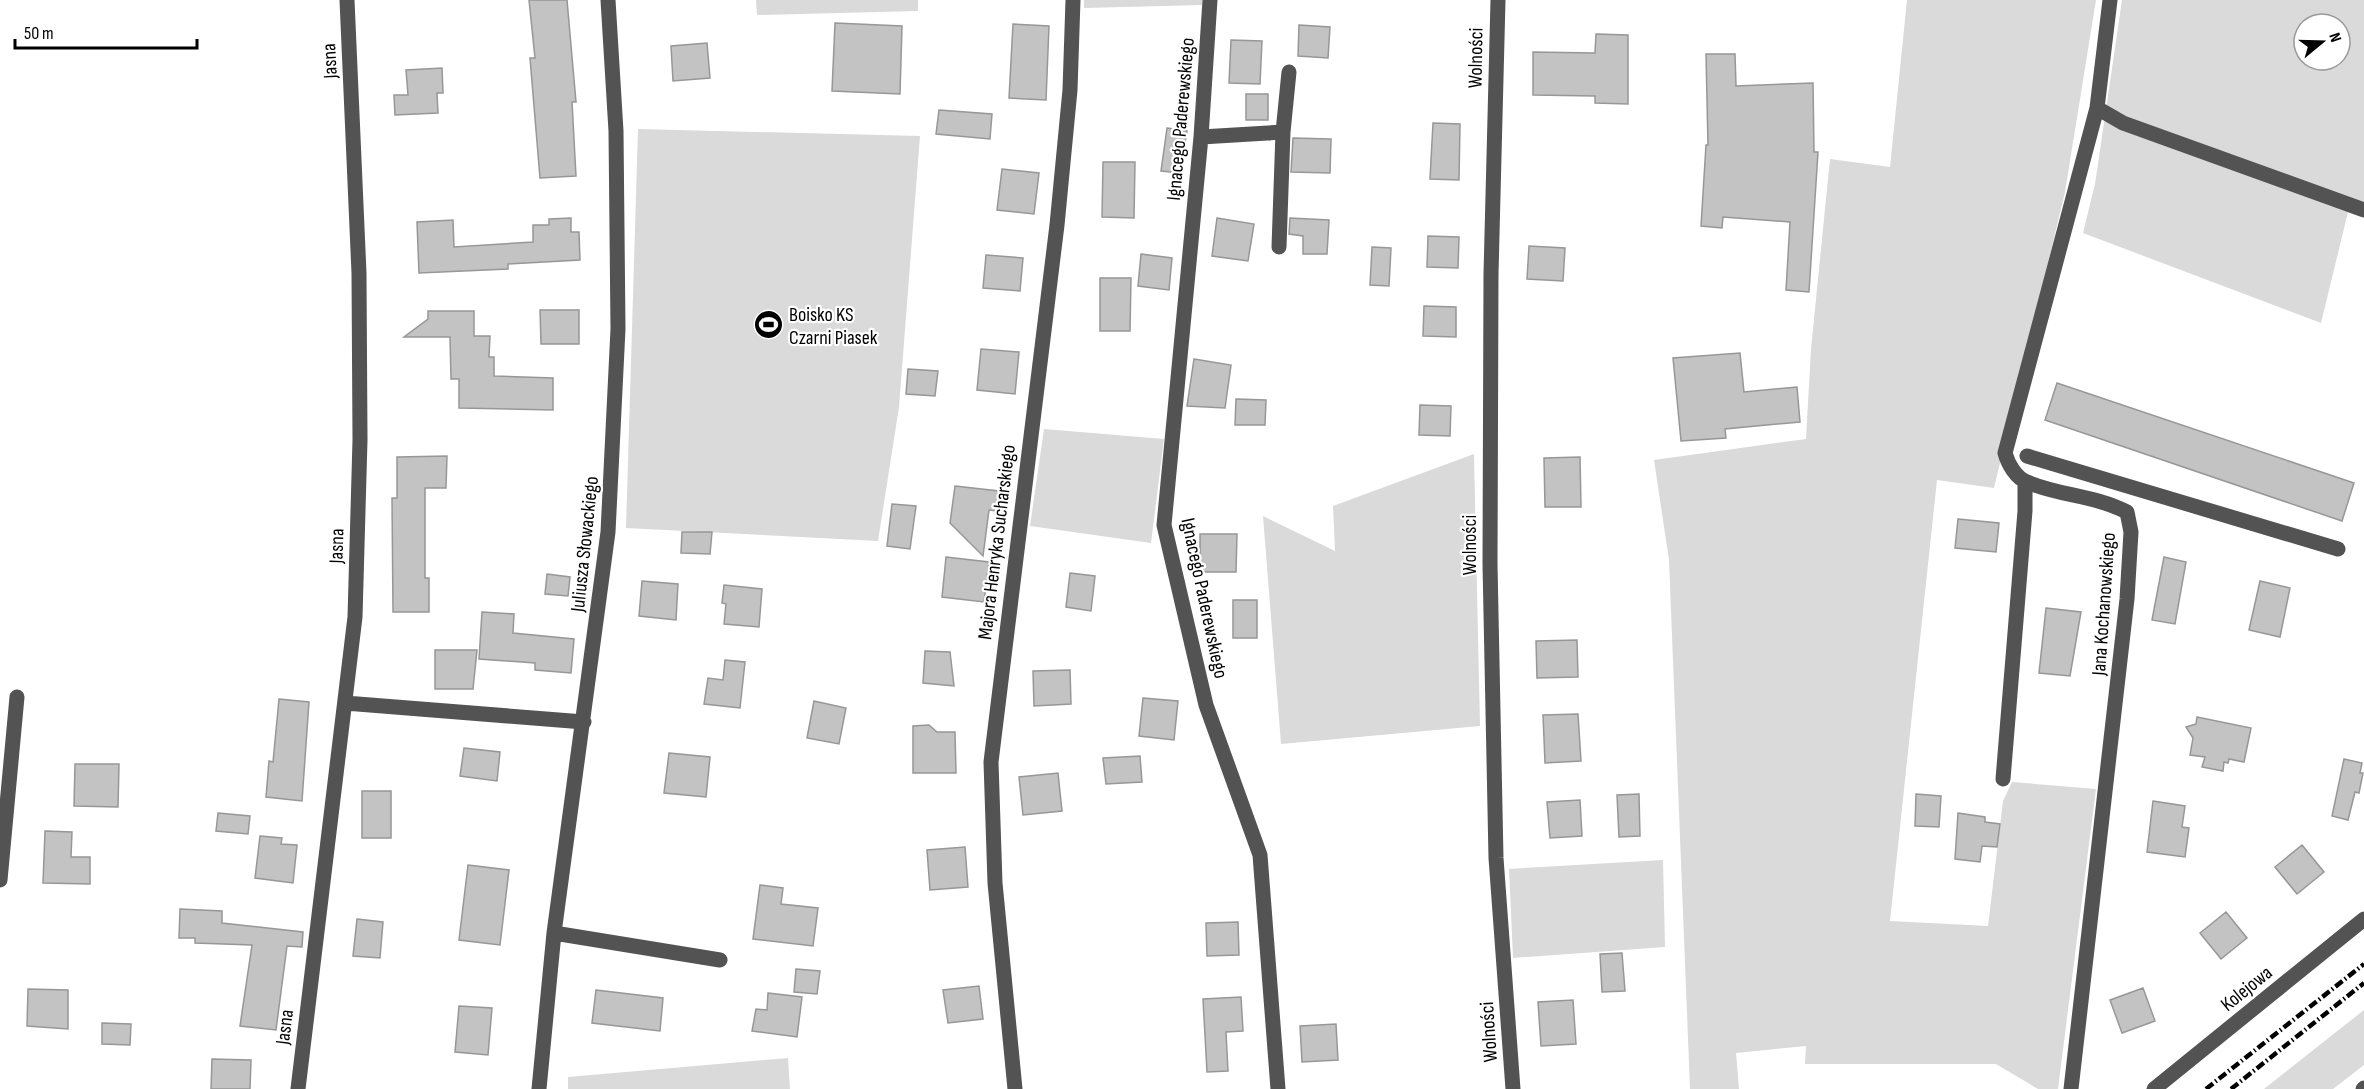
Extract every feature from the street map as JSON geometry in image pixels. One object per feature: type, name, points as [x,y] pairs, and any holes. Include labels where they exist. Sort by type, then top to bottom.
[{"type":"street","name":"Jasna","points":[[298,1089],[355,617],[360,440],[359,273],[347,0]]},
{"type":"street","name":"Juliusza Słowackiego","points":[[539,1089],[554,933],[608,532],[617,364],[616,130],[608,0]]},
{"type":"street","name":"Majora Henryka Sucharskiego","points":[[1015,1089],[995,883],[990,762],[1057,225],[1070,90],[1073,0]]},
{"type":"street","name":"Ignacego Paderewskiego","points":[[1210,0],[1201,137],[1164,525],[1206,705],[1260,855],[1278,1089]]},
{"type":"street","name":"Wolności","points":[[1498,0],[1491,274],[1490,576],[1496,858],[1513,1089]]},
{"type":"street","points":[[2003,779],[2025,511],[2025,482],[2009,465],[2006,453],[2097,108],[2110,0]]},
{"type":"street","points":[[1279,247],[1283,132],[1289,72]]},
{"type":"street","points":[[2097,108],[2123,123],[2364,210]]},
{"type":"street","points":[[1201,137],[1283,132]]},
{"type":"street","points":[[2027,456],[2338,549]]},
{"type":"street","name":"Jana Kochanowskiego","points":[[2025,482],[2106,501],[2127,512],[2132,532],[2127,599],[2072,1089]]},
{"type":"street","points":[[2127,512],[2141,490]]},
{"type":"street","points":[[0,880],[17,697]]},
{"type":"street","points":[[345,704],[584,722]]},
{"type":"street","name":"Kolejowa","points":[[2154,1089],[2364,919]]},
{"type":"street","points":[[554,933],[720,960]]},
{"type":"shaded area","points":[[756,0],[918,0],[918,11],[757,15]]},
{"type":"shaded area","points":[[1084,0],[1202,0],[1202,5],[1084,8]]},
{"type":"shaded area","points":[[1907,0],[2096,0],[2065,192],[1994,488],[1937,480],[1890,921],[1988,926],[2003,801],[2012,782],[2096,789],[2058,1089],[2038,1089],[1996,1064],[1805,1064],[1806,1046],[1736,1053],[1739,1089],[1690,1089],[1669,560],[1654,460],[1806,439],[1811,349],[1830,159],[1890,167]]},
{"type":"shaded area","points":[[2122,0],[2364,0],[2364,218],[2348,212],[2321,323],[2083,233],[2095,184]]},
{"type":"shaded area","name":"Boisko KS Czarni Piasek","points":[[638,129],[920,136],[899,407],[878,541],[626,528]]},
{"type":"shaded area","points":[[1044,429],[1164,439],[1151,543],[1030,526]]},
{"type":"shaded area","points":[[1474,454],[1480,726],[1281,744],[1263,516],[1335,551],[1333,506]]},
{"type":"shaded area","points":[[1663,860],[1665,947],[1513,958],[1509,869]]},
{"type":"shaded area","points":[[2364,1010],[2364,1065],[2333,1089],[2264,1089]]},
{"type":"shaded area","points":[[788,1058],[790,1089],[568,1089],[568,1077]]},
{"type":"building","points":[[529,0],[567,0],[576,102],[572,102],[576,176],[540,178],[530,58],[535,58]]},
{"type":"building","points":[[835,23],[902,26],[900,94],[832,91]]},
{"type":"building","points":[[1013,24],[1049,26],[1046,100],[1009,98]]},
{"type":"building","points":[[1299,25],[1330,27],[1328,58],[1298,56]]},
{"type":"building","points":[[1596,34],[1628,35],[1628,104],[1595,103],[1595,96],[1533,95],[1533,52],[1595,53]]},
{"type":"building","points":[[1231,40],[1262,41],[1260,84],[1229,83]]},
{"type":"building","points":[[707,43],[710,78],[673,81],[671,46]]},
{"type":"building","points":[[1706,54],[1735,54],[1736,86],[1813,83],[1814,152],[1818,152],[1809,292],[1786,290],[1790,222],[1723,217],[1722,228],[1701,226],[1706,145],[1708,145]]},
{"type":"building","points":[[442,68],[443,93],[437,93],[438,113],[395,115],[394,95],[408,95],[406,70]]},
{"type":"building","points":[[1246,94],[1268,94],[1268,120],[1246,120]]},
{"type":"building","points":[[939,110],[992,114],[990,139],[936,134]]},
{"type":"building","points":[[1433,123],[1460,124],[1459,180],[1430,179]]},
{"type":"building","points":[[1167,128],[1187,131],[1180,173],[1161,171]]},
{"type":"building","points":[[1293,138],[1331,139],[1330,173],[1291,172]]},
{"type":"building","points":[[1103,162],[1135,162],[1134,218],[1102,217]]},
{"type":"building","points":[[1002,169],[1039,173],[1034,214],[997,210]]},
{"type":"building","points":[[571,218],[571,232],[579,232],[580,260],[508,264],[508,269],[419,273],[417,222],[453,220],[454,247],[533,242],[533,225],[549,225],[549,219]]},
{"type":"building","points":[[1217,218],[1254,224],[1248,261],[1212,256]]},
{"type":"building","points":[[1290,218],[1329,220],[1327,254],[1303,254],[1303,236],[1289,234]]},
{"type":"building","points":[[1428,236],[1459,237],[1458,268],[1427,267]]},
{"type":"building","points":[[1529,246],[1565,248],[1563,281],[1527,279]]},
{"type":"building","points":[[1372,247],[1391,248],[1389,286],[1370,285]]},
{"type":"building","points":[[1141,254],[1172,258],[1169,290],[1138,286]]},
{"type":"building","points":[[986,255],[1023,258],[1020,291],[983,288]]},
{"type":"building","points":[[1100,278],[1131,278],[1130,331],[1100,331]]},
{"type":"building","points":[[1424,306],[1456,307],[1456,337],[1423,336]]},
{"type":"building","points":[[540,310],[579,310],[579,344],[541,344]]},
{"type":"building","points":[[428,311],[474,311],[474,336],[490,336],[489,357],[494,357],[494,376],[553,378],[553,410],[459,408],[459,379],[451,379],[450,337],[404,337],[428,319]]},
{"type":"building","points":[[981,349],[1019,352],[1015,394],[977,390]]},
{"type":"building","points":[[1740,353],[1744,392],[1797,387],[1800,422],[1725,429],[1726,438],[1681,441],[1673,358]]},
{"type":"building","points":[[1194,359],[1231,365],[1225,408],[1187,406]]},
{"type":"building","points":[[908,369],[938,371],[935,396],[906,394]]},
{"type":"building","points":[[2057,383],[2354,483],[2342,521],[2045,420]]},
{"type":"building","points":[[1236,399],[1266,400],[1265,425],[1235,425]]},
{"type":"building","points":[[1420,405],[1451,406],[1450,436],[1419,435]]},
{"type":"building","points":[[447,456],[446,488],[425,488],[425,578],[429,578],[429,612],[393,612],[392,498],[397,498],[397,457]]},
{"type":"building","points":[[1580,457],[1581,507],[1545,507],[1544,458]]},
{"type":"building","points":[[955,486],[999,491],[996,511],[989,510],[983,556],[950,523]]},
{"type":"building","points":[[892,504],[916,506],[910,549],[887,546]]},
{"type":"building","points":[[1958,519],[1999,523],[1996,552],[1955,548]]},
{"type":"building","points":[[682,532],[712,532],[710,554],[681,553]]},
{"type":"building","points":[[1200,534],[1237,534],[1236,572],[1200,572]]},
{"type":"building","points":[[946,557],[989,562],[984,602],[942,597]]},
{"type":"building","points":[[2164,557],[2186,562],[2175,624],[2152,620]]},
{"type":"building","points":[[1070,573],[1095,576],[1091,611],[1066,607]]},
{"type":"building","points":[[547,574],[570,577],[568,596],[545,594]]},
{"type":"building","points":[[642,581],[678,584],[676,620],[639,616]]},
{"type":"building","points":[[2260,581],[2290,588],[2280,637],[2249,630]]},
{"type":"building","points":[[724,585],[762,589],[759,627],[724,624],[726,604],[722,603]]},
{"type":"building","points":[[1233,600],[1257,600],[1257,638],[1233,638]]},
{"type":"building","points":[[2046,608],[2081,612],[2070,676],[2039,673]]},
{"type":"building","points":[[482,612],[514,614],[513,633],[574,639],[571,673],[535,670],[535,663],[479,659]]},
{"type":"building","points":[[1577,640],[1578,677],[1537,678],[1536,641]]},
{"type":"building","points":[[435,650],[477,650],[473,689],[435,689]]},
{"type":"building","points":[[925,651],[950,652],[954,686],[923,683]]},
{"type":"building","points":[[725,660],[745,662],[740,708],[704,704],[708,678],[723,680]]},
{"type":"building","points":[[1070,670],[1071,704],[1034,706],[1033,671]]},
{"type":"building","points":[[1143,698],[1178,701],[1174,740],[1139,736]]},
{"type":"building","points":[[279,699],[309,702],[302,801],[266,797],[269,761],[273,762]]},
{"type":"building","points":[[814,701],[846,708],[839,744],[807,738]]},
{"type":"building","points":[[1578,714],[1581,761],[1545,763],[1543,715]]},
{"type":"building","points":[[2197,717],[2251,728],[2244,762],[2229,759],[2228,763],[2224,762],[2223,771],[2202,767],[2205,757],[2190,755],[2193,738],[2186,727],[2196,724]]},
{"type":"building","points":[[929,725],[937,732],[955,732],[956,773],[913,773],[913,726]]},
{"type":"building","points":[[464,748],[500,752],[497,781],[460,776]]},
{"type":"building","points":[[669,753],[710,757],[706,797],[664,793]]},
{"type":"building","points":[[1140,756],[1142,782],[1106,784],[1103,758]]},
{"type":"building","points":[[2344,759],[2362,763],[2360,773],[2363,773],[2359,793],[2355,792],[2348,820],[2332,816]]},
{"type":"building","points":[[75,764],[119,764],[118,807],[74,806]]},
{"type":"building","points":[[1058,773],[1062,811],[1023,815],[1019,777]]},
{"type":"building","points":[[362,791],[391,791],[391,838],[362,838]]},
{"type":"building","points":[[1639,794],[1640,836],[1619,837],[1617,795]]},
{"type":"building","points":[[1916,794],[1941,796],[1939,827],[1915,826]]},
{"type":"building","points":[[1580,800],[1582,836],[1550,838],[1547,802]]},
{"type":"building","points":[[2153,801],[2185,806],[2182,827],[2189,828],[2185,857],[2147,852]]},
{"type":"building","points":[[218,813],[250,816],[248,834],[216,831]]},
{"type":"building","points":[[1958,813],[1985,817],[1985,822],[2000,824],[1997,847],[1982,846],[1980,862],[1955,859]]},
{"type":"building","points":[[45,831],[72,832],[71,857],[90,857],[90,884],[43,883]]},
{"type":"building","points":[[260,836],[282,838],[281,844],[297,845],[293,883],[255,878]]},
{"type":"building","points":[[2302,845],[2324,872],[2297,894],[2275,867]]},
{"type":"building","points":[[965,847],[968,887],[930,890],[927,850]]},
{"type":"building","points":[[468,865],[509,870],[500,945],[459,940]]},
{"type":"building","points":[[760,885],[783,888],[781,904],[818,908],[813,946],[753,939]]},
{"type":"building","points":[[180,909],[222,911],[222,923],[303,932],[302,947],[287,946],[276,1030],[240,1026],[252,945],[195,943],[195,938],[179,938]]},
{"type":"building","points":[[2226,912],[2247,938],[2221,959],[2200,933]]},
{"type":"building","points":[[357,919],[383,922],[380,958],[353,956]]},
{"type":"building","points":[[1238,922],[1239,955],[1207,956],[1206,923]]},
{"type":"building","points":[[1622,953],[1625,991],[1602,992],[1600,954]]},
{"type":"building","points":[[796,969],[820,971],[817,994],[794,992]]},
{"type":"building","points":[[979,986],[983,1019],[948,1023],[943,990]]},
{"type":"building","points":[[2143,988],[2155,1021],[2122,1033],[2110,1000]]},
{"type":"building","points":[[28,989],[68,990],[68,1029],[27,1026]]},
{"type":"building","points":[[596,990],[663,998],[660,1031],[592,1023]]},
{"type":"building","points":[[768,993],[802,997],[797,1037],[752,1031],[756,1009],[767,1010]]},
{"type":"building","points":[[1241,997],[1243,1031],[1226,1032],[1228,1071],[1207,1072],[1203,999]]},
{"type":"building","points":[[1573,1000],[1576,1044],[1541,1046],[1538,1002]]},
{"type":"building","points":[[459,1006],[492,1008],[488,1055],[455,1052]]},
{"type":"building","points":[[102,1023],[131,1024],[130,1045],[102,1044]]},
{"type":"building","points":[[1336,1024],[1338,1060],[1302,1062],[1300,1026]]},
{"type":"building","points":[[212,1059],[251,1060],[250,1089],[211,1089]]},
{"type":"railway","points":[[2206,1089],[2364,964]]},
{"type":"railway","points":[[2231,1089],[2364,983]]},
{"type":"place","name":"Boisko KS Czarni Piasek","points":[[768,325]]}]
